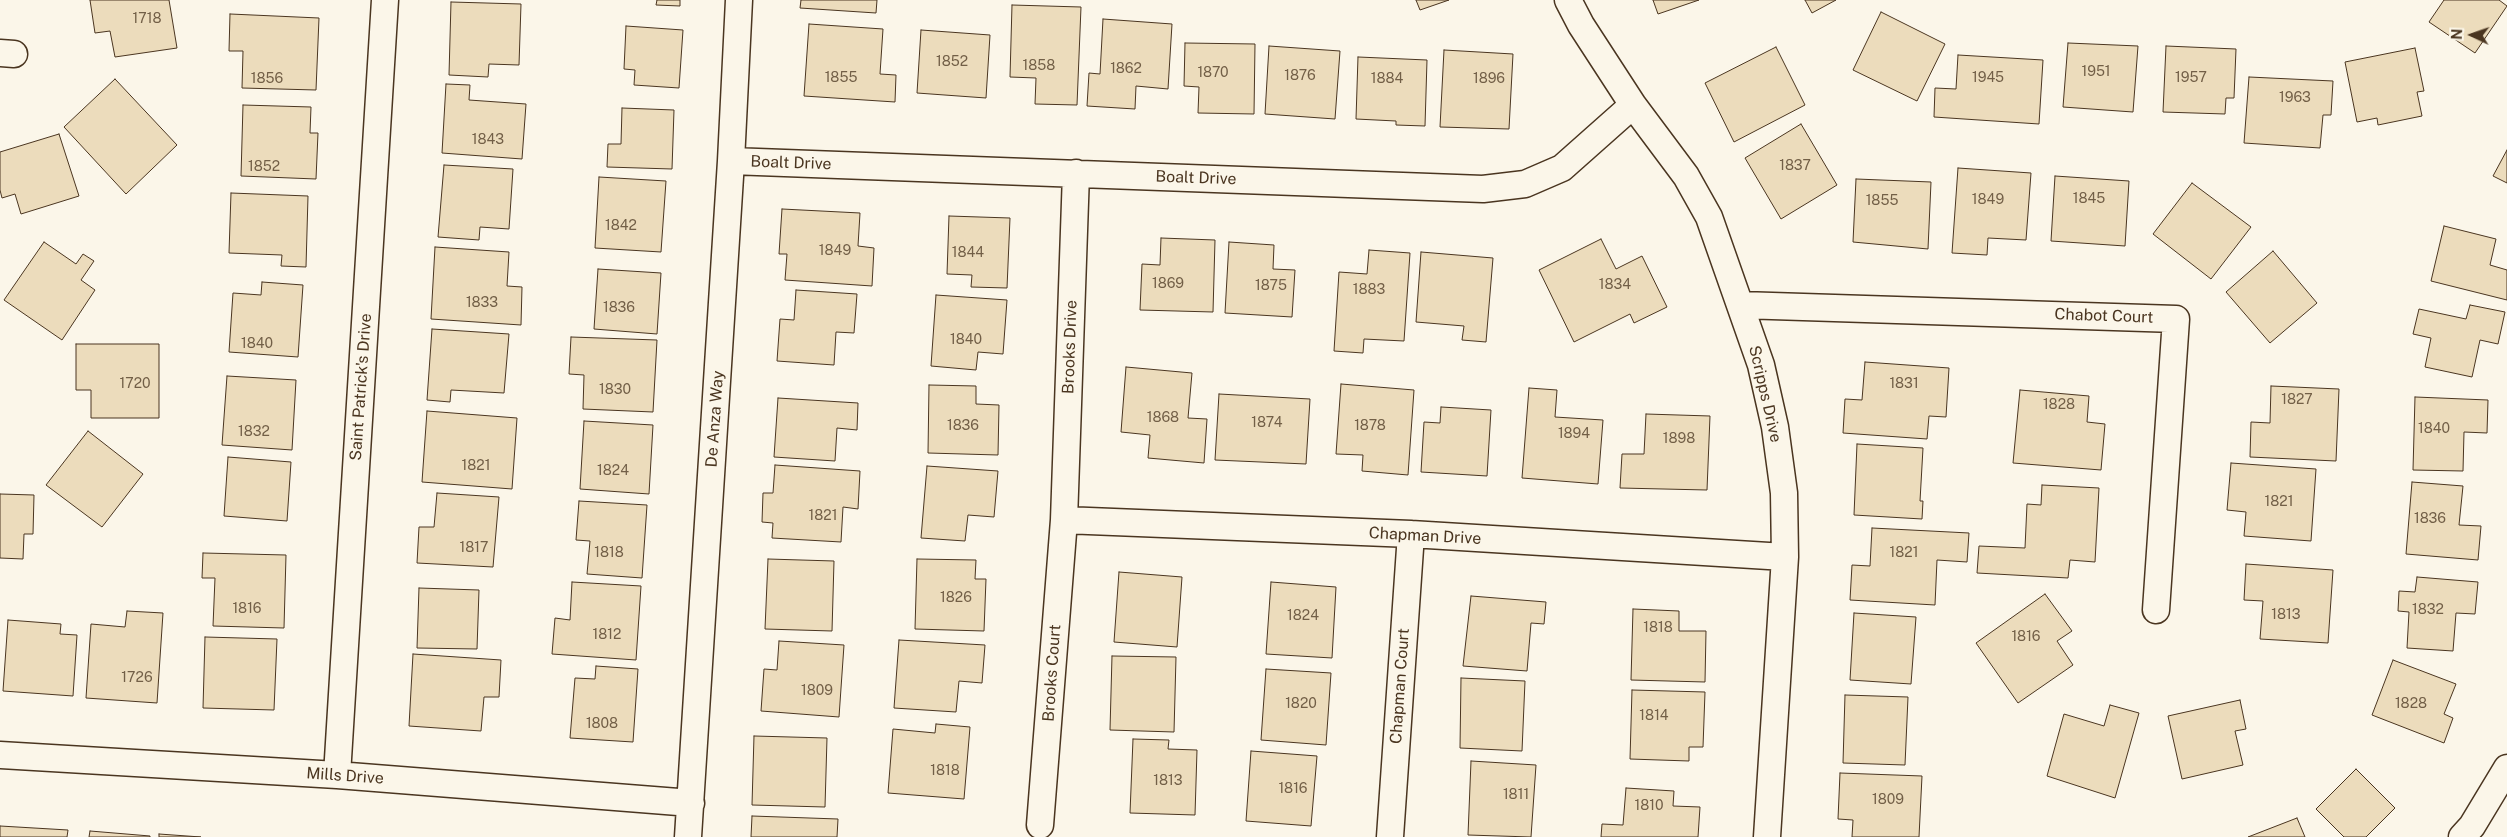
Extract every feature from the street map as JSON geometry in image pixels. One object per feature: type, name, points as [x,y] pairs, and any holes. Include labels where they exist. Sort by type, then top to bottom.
[{"type":"street","name":"Saint Patrick's Drive","points":[[336,775],[385,0]]},
{"type":"street","name":"De Anza Way","points":[[688,837],[731,160],[739,0]]},
{"type":"street","name":"Scripps Drive","points":[[1568,0],[1581,25],[1633,105],[1686,176],[1709,217],[1762,365],[1775,426],[1784,493],[1785,557],[1767,837]]},
{"type":"street","name":"Boalt Drive","points":[[731,160],[1483,189],[1525,184],[1562,168],[1633,105]]},
{"type":"street","name":"Brooks Drive","points":[[1064,520],[1076,173]]},
{"type":"street","name":"Chabot Court","points":[[1741,305],[2176,319],[2156,610]]},
{"type":"street","name":"Chapman Drive","points":[[1064,520],[1411,534],[1785,557]]},
{"type":"street","name":"Brooks Court","points":[[1040,825],[1064,520]]},
{"type":"street","name":"Chapman Court","points":[[1390,837],[1411,534]]},
{"type":"street","name":"Mills Drive","points":[[0,755],[336,775],[690,803]]},
{"type":"street","points":[[2462,837],[2498,805],[2507,768]]},
{"type":"building","points":[[90,0],[169,0],[177,48],[115,57],[110,31],[95,33]]},
{"type":"building","points":[[657,0],[680,0],[680,6],[656,5]]},
{"type":"building","points":[[801,0],[877,0],[876,13],[800,8]]},
{"type":"building","points":[[1416,0],[1449,0],[1420,10]]},
{"type":"building","points":[[1653,0],[1699,0],[1658,14]]},
{"type":"building","points":[[1805,0],[1836,0],[1812,13]]},
{"type":"building","points":[[2444,0],[2499,0],[2507,6],[2475,53],[2429,22]]},
{"type":"building","points":[[451,2],[521,4],[519,65],[489,64],[488,77],[449,75]]},
{"type":"building","points":[[1012,5],[1081,7],[1077,105],[1035,104],[1036,78],[1010,77]]},
{"type":"building","points":[[1881,12],[1945,44],[1917,101],[1853,70]]},
{"type":"building","points":[[230,14],[319,18],[316,90],[242,88],[243,51],[229,51]]},
{"type":"building","points":[[1103,19],[1172,24],[1168,89],[1136,86],[1135,109],[1087,106],[1089,73],[1100,74]]},
{"type":"building","points":[[809,24],[883,29],[880,74],[896,75],[895,102],[804,96]]},
{"type":"building","points":[[626,26],[683,30],[679,88],[634,85],[635,70],[624,69]]},
{"type":"building","points":[[921,30],[990,35],[986,98],[917,93]]},
{"type":"building","points":[[1185,43],[1255,44],[1254,114],[1198,113],[1199,87],[1184,86]]},
{"type":"building","points":[[2068,43],[2138,46],[2133,112],[2063,107]]},
{"type":"building","points":[[1269,46],[1340,51],[1335,119],[1265,114]]},
{"type":"building","points":[[2166,46],[2236,49],[2234,98],[2226,98],[2225,114],[2163,112]]},
{"type":"building","points":[[1776,47],[1805,105],[1734,142],[1705,83]]},
{"type":"building","points":[[2415,48],[2424,91],[2417,92],[2422,116],[2378,125],[2377,118],[2357,122],[2345,62]]},
{"type":"building","points":[[1444,50],[1513,54],[1509,129],[1440,127]]},
{"type":"building","points":[[1958,55],[2043,60],[2039,124],[1934,117],[1935,88],[1956,89]]},
{"type":"building","points":[[1358,57],[1427,60],[1425,126],[1396,125],[1396,121],[1356,119]]},
{"type":"building","points":[[2249,77],[2333,81],[2331,115],[2323,115],[2320,148],[2244,143]]},
{"type":"building","points":[[115,79],[177,145],[126,194],[64,127]]},
{"type":"building","points":[[446,84],[470,85],[469,100],[526,104],[522,159],[442,153]]},
{"type":"building","points":[[243,105],[311,107],[310,133],[318,133],[316,179],[241,176]]},
{"type":"building","points":[[622,108],[674,110],[672,169],[607,167],[608,144],[621,144]]},
{"type":"building","points":[[1801,124],[1837,185],[1781,219],[1745,158]]},
{"type":"building","points":[[59,134],[79,196],[21,214],[15,194],[2,198],[0,190],[0,152]]},
{"type":"building","points":[[2507,150],[2507,183],[2493,176]]},
{"type":"building","points":[[444,165],[513,169],[509,229],[480,227],[479,240],[438,237]]},
{"type":"building","points":[[1958,168],[2031,173],[2026,240],[1988,238],[1987,255],[1952,253]]},
{"type":"building","points":[[2055,176],[2129,181],[2125,246],[2051,241]]},
{"type":"building","points":[[599,177],[666,181],[661,252],[595,248]]},
{"type":"building","points":[[1856,179],[1931,182],[1928,249],[1853,242]]},
{"type":"building","points":[[2192,183],[2251,227],[2211,279],[2153,234]]},
{"type":"building","points":[[231,193],[308,196],[306,267],[281,266],[282,255],[229,253]]},
{"type":"building","points":[[782,209],[860,213],[858,246],[874,248],[872,286],[785,280],[787,254],[779,254]]},
{"type":"building","points":[[949,216],[1010,218],[1007,288],[971,287],[972,275],[947,274]]},
{"type":"building","points":[[2444,226],[2496,239],[2490,265],[2507,270],[2507,300],[2431,281]]},
{"type":"building","points":[[1161,238],[1215,240],[1213,312],[1140,310],[1142,264],[1160,265]]},
{"type":"building","points":[[1601,239],[1616,269],[1642,256],[1667,307],[1634,323],[1630,314],[1574,342],[1539,270]]},
{"type":"building","points":[[44,242],[76,264],[83,254],[94,261],[81,280],[95,290],[62,340],[4,300]]},
{"type":"building","points":[[1229,242],[1274,245],[1273,269],[1295,270],[1292,317],[1225,313]]},
{"type":"building","points":[[435,247],[509,252],[507,286],[522,287],[521,325],[431,319]]},
{"type":"building","points":[[1369,250],[1410,253],[1404,341],[1364,339],[1363,353],[1334,351],[1339,272],[1367,274]]},
{"type":"building","points":[[2273,251],[2317,303],[2270,343],[2226,292]]},
{"type":"building","points":[[1421,252],[1493,258],[1486,342],[1462,340],[1464,326],[1416,322]]},
{"type":"building","points":[[598,269],[661,273],[657,334],[594,329]]},
{"type":"building","points":[[262,282],[303,285],[298,357],[229,352],[233,293],[261,295]]},
{"type":"building","points":[[796,290],[857,294],[854,333],[836,332],[834,365],[777,361],[780,319],[794,320]]},
{"type":"building","points":[[936,295],[1007,300],[1003,354],[978,352],[976,370],[931,366]]},
{"type":"building","points":[[2470,305],[2505,312],[2498,344],[2480,340],[2472,377],[2425,367],[2431,338],[2413,334],[2419,309],[2466,319]]},
{"type":"building","points":[[432,329],[509,334],[504,393],[451,390],[450,402],[427,400]]},
{"type":"building","points":[[571,337],[657,340],[653,412],[583,409],[584,375],[569,374]]},
{"type":"building","points":[[76,344],[159,344],[159,418],[91,418],[91,390],[76,390]]},
{"type":"building","points":[[1865,362],[1949,368],[1946,417],[1929,416],[1927,439],[1843,433],[1845,399],[1862,400]]},
{"type":"building","points":[[1126,367],[1192,373],[1188,418],[1207,419],[1204,463],[1148,458],[1150,435],[1121,432]]},
{"type":"building","points":[[227,376],[296,380],[292,450],[222,445]]},
{"type":"building","points":[[1341,384],[1414,390],[1408,475],[1362,471],[1363,455],[1336,454]]},
{"type":"building","points":[[929,385],[976,386],[976,404],[999,405],[998,455],[928,453]]},
{"type":"building","points":[[2271,386],[2339,389],[2336,461],[2250,457],[2251,422],[2270,423]]},
{"type":"building","points":[[1529,388],[1557,390],[1555,417],[1603,420],[1598,484],[1522,478]]},
{"type":"building","points":[[2020,390],[2089,396],[2087,422],[2105,424],[2101,470],[2013,463]]},
{"type":"building","points":[[1219,394],[1310,399],[1306,464],[1215,460]]},
{"type":"building","points":[[2415,397],[2488,400],[2487,433],[2464,432],[2463,471],[2413,470]]},
{"type":"building","points":[[778,398],[858,403],[857,430],[837,428],[835,461],[774,457]]},
{"type":"building","points":[[1441,407],[1491,410],[1487,476],[1421,472],[1424,422],[1440,423]]},
{"type":"building","points":[[427,411],[517,418],[512,489],[422,482]]},
{"type":"building","points":[[1646,414],[1710,416],[1707,490],[1620,488],[1622,454],[1644,454]]},
{"type":"building","points":[[584,421],[653,425],[649,494],[580,489]]},
{"type":"building","points":[[88,431],[143,474],[102,527],[46,485]]},
{"type":"building","points":[[1857,444],[1923,448],[1920,501],[1923,501],[1922,519],[1854,515]]},
{"type":"building","points":[[228,457],[291,462],[287,521],[224,516]]},
{"type":"building","points":[[2231,463],[2316,469],[2311,541],[2244,536],[2246,512],[2227,510]]},
{"type":"building","points":[[775,465],[860,471],[858,509],[843,507],[841,542],[772,538],[773,523],[762,522],[763,493],[773,493]]},
{"type":"building","points":[[927,466],[998,471],[994,517],[968,515],[965,541],[921,538]]},
{"type":"building","points":[[2412,482],[2463,486],[2459,525],[2481,526],[2478,560],[2406,554]]},
{"type":"building","points":[[2042,485],[2099,488],[2095,562],[2070,560],[2068,578],[1977,573],[1979,546],[2025,548],[2027,504],[2041,505]]},
{"type":"building","points":[[437,493],[499,497],[493,567],[417,563],[419,527],[434,527]]},
{"type":"building","points":[[0,494],[34,495],[33,534],[24,534],[23,559],[0,558]]},
{"type":"building","points":[[579,501],[647,505],[642,578],[587,574],[590,541],[576,540]]},
{"type":"building","points":[[1872,528],[1969,533],[1967,562],[1937,560],[1935,605],[1850,600],[1852,565],[1870,566]]},
{"type":"building","points":[[203,553],[286,555],[284,628],[213,626],[215,578],[202,578]]},
{"type":"building","points":[[768,559],[834,561],[832,631],[765,629]]},
{"type":"building","points":[[917,559],[976,560],[975,579],[986,579],[984,631],[915,629]]},
{"type":"building","points":[[2246,564],[2333,570],[2328,643],[2260,639],[2263,601],[2244,600]]},
{"type":"building","points":[[1119,572],[1182,577],[1177,647],[1114,642]]},
{"type":"building","points":[[2417,577],[2478,582],[2475,614],[2456,613],[2453,651],[2407,648],[2409,612],[2398,611],[2399,591],[2415,592]]},
{"type":"building","points":[[572,582],[641,586],[636,660],[552,654],[555,618],[570,620]]},
{"type":"building","points":[[1271,582],[1336,587],[1332,658],[1266,654]]},
{"type":"building","points":[[419,588],[479,590],[477,649],[417,648]]},
{"type":"building","points":[[2045,594],[2072,631],[2057,641],[2073,665],[2018,703],[1976,643]]},
{"type":"building","points":[[1471,596],[1546,602],[1544,624],[1531,623],[1527,671],[1463,666]]},
{"type":"building","points":[[1633,609],[1679,611],[1679,631],[1706,631],[1705,682],[1631,680]]},
{"type":"building","points":[[127,611],[163,613],[157,703],[86,698],[91,624],[125,627]]},
{"type":"building","points":[[1854,613],[1916,617],[1911,684],[1850,680]]},
{"type":"building","points":[[8,620],[61,624],[60,634],[77,635],[73,696],[3,691]]},
{"type":"building","points":[[205,637],[277,639],[274,710],[203,708]]},
{"type":"building","points":[[899,640],[985,645],[982,683],[959,681],[956,712],[894,708]]},
{"type":"building","points":[[779,641],[844,645],[839,717],[761,711],[764,669],[777,670]]},
{"type":"building","points":[[413,654],[501,660],[499,697],[484,697],[481,731],[409,726]]},
{"type":"building","points":[[1112,656],[1176,657],[1174,732],[1110,730]]},
{"type":"building","points":[[2393,660],[2456,684],[2444,714],[2453,718],[2444,743],[2372,715]]},
{"type":"building","points":[[596,666],[638,669],[633,742],[570,738],[575,678],[595,679]]},
{"type":"building","points":[[1266,669],[1331,673],[1326,745],[1261,740]]},
{"type":"building","points":[[1461,678],[1525,681],[1522,751],[1460,748]]},
{"type":"building","points":[[1632,690],[1705,692],[1703,747],[1689,747],[1689,761],[1630,759]]},
{"type":"building","points":[[1845,695],[1908,697],[1905,765],[1843,763]]},
{"type":"building","points":[[2240,700],[2246,729],[2235,731],[2243,765],[2182,779],[2168,716]]},
{"type":"building","points":[[2110,705],[2139,713],[2115,798],[2047,776],[2064,714],[2104,726]]},
{"type":"building","points":[[936,724],[970,727],[964,799],[888,793],[893,729],[935,733]]},
{"type":"building","points":[[754,736],[827,738],[825,807],[752,805]]},
{"type":"building","points":[[1133,739],[1169,740],[1168,749],[1197,750],[1195,815],[1130,813]]},
{"type":"building","points":[[1251,751],[1317,756],[1311,826],[1246,821]]},
{"type":"building","points":[[1471,761],[1536,765],[1531,837],[1468,835]]},
{"type":"building","points":[[2356,769],[2395,808],[2366,837],[2344,837],[2316,809]]},
{"type":"building","points":[[1840,773],[1922,776],[1919,837],[1852,837],[1853,820],[1838,819]]},
{"type":"building","points":[[1626,788],[1674,791],[1673,806],[1700,807],[1698,837],[1601,837],[1602,824],[1623,825]]},
{"type":"building","points":[[752,816],[838,819],[837,837],[751,837]]},
{"type":"building","points":[[2297,818],[2305,837],[2248,837]]},
{"type":"building","points":[[0,826],[68,830],[67,837],[0,837]]},
{"type":"building","points":[[90,831],[150,836],[150,837],[89,837]]},
{"type":"building","points":[[159,834],[201,837],[159,837]]}]
